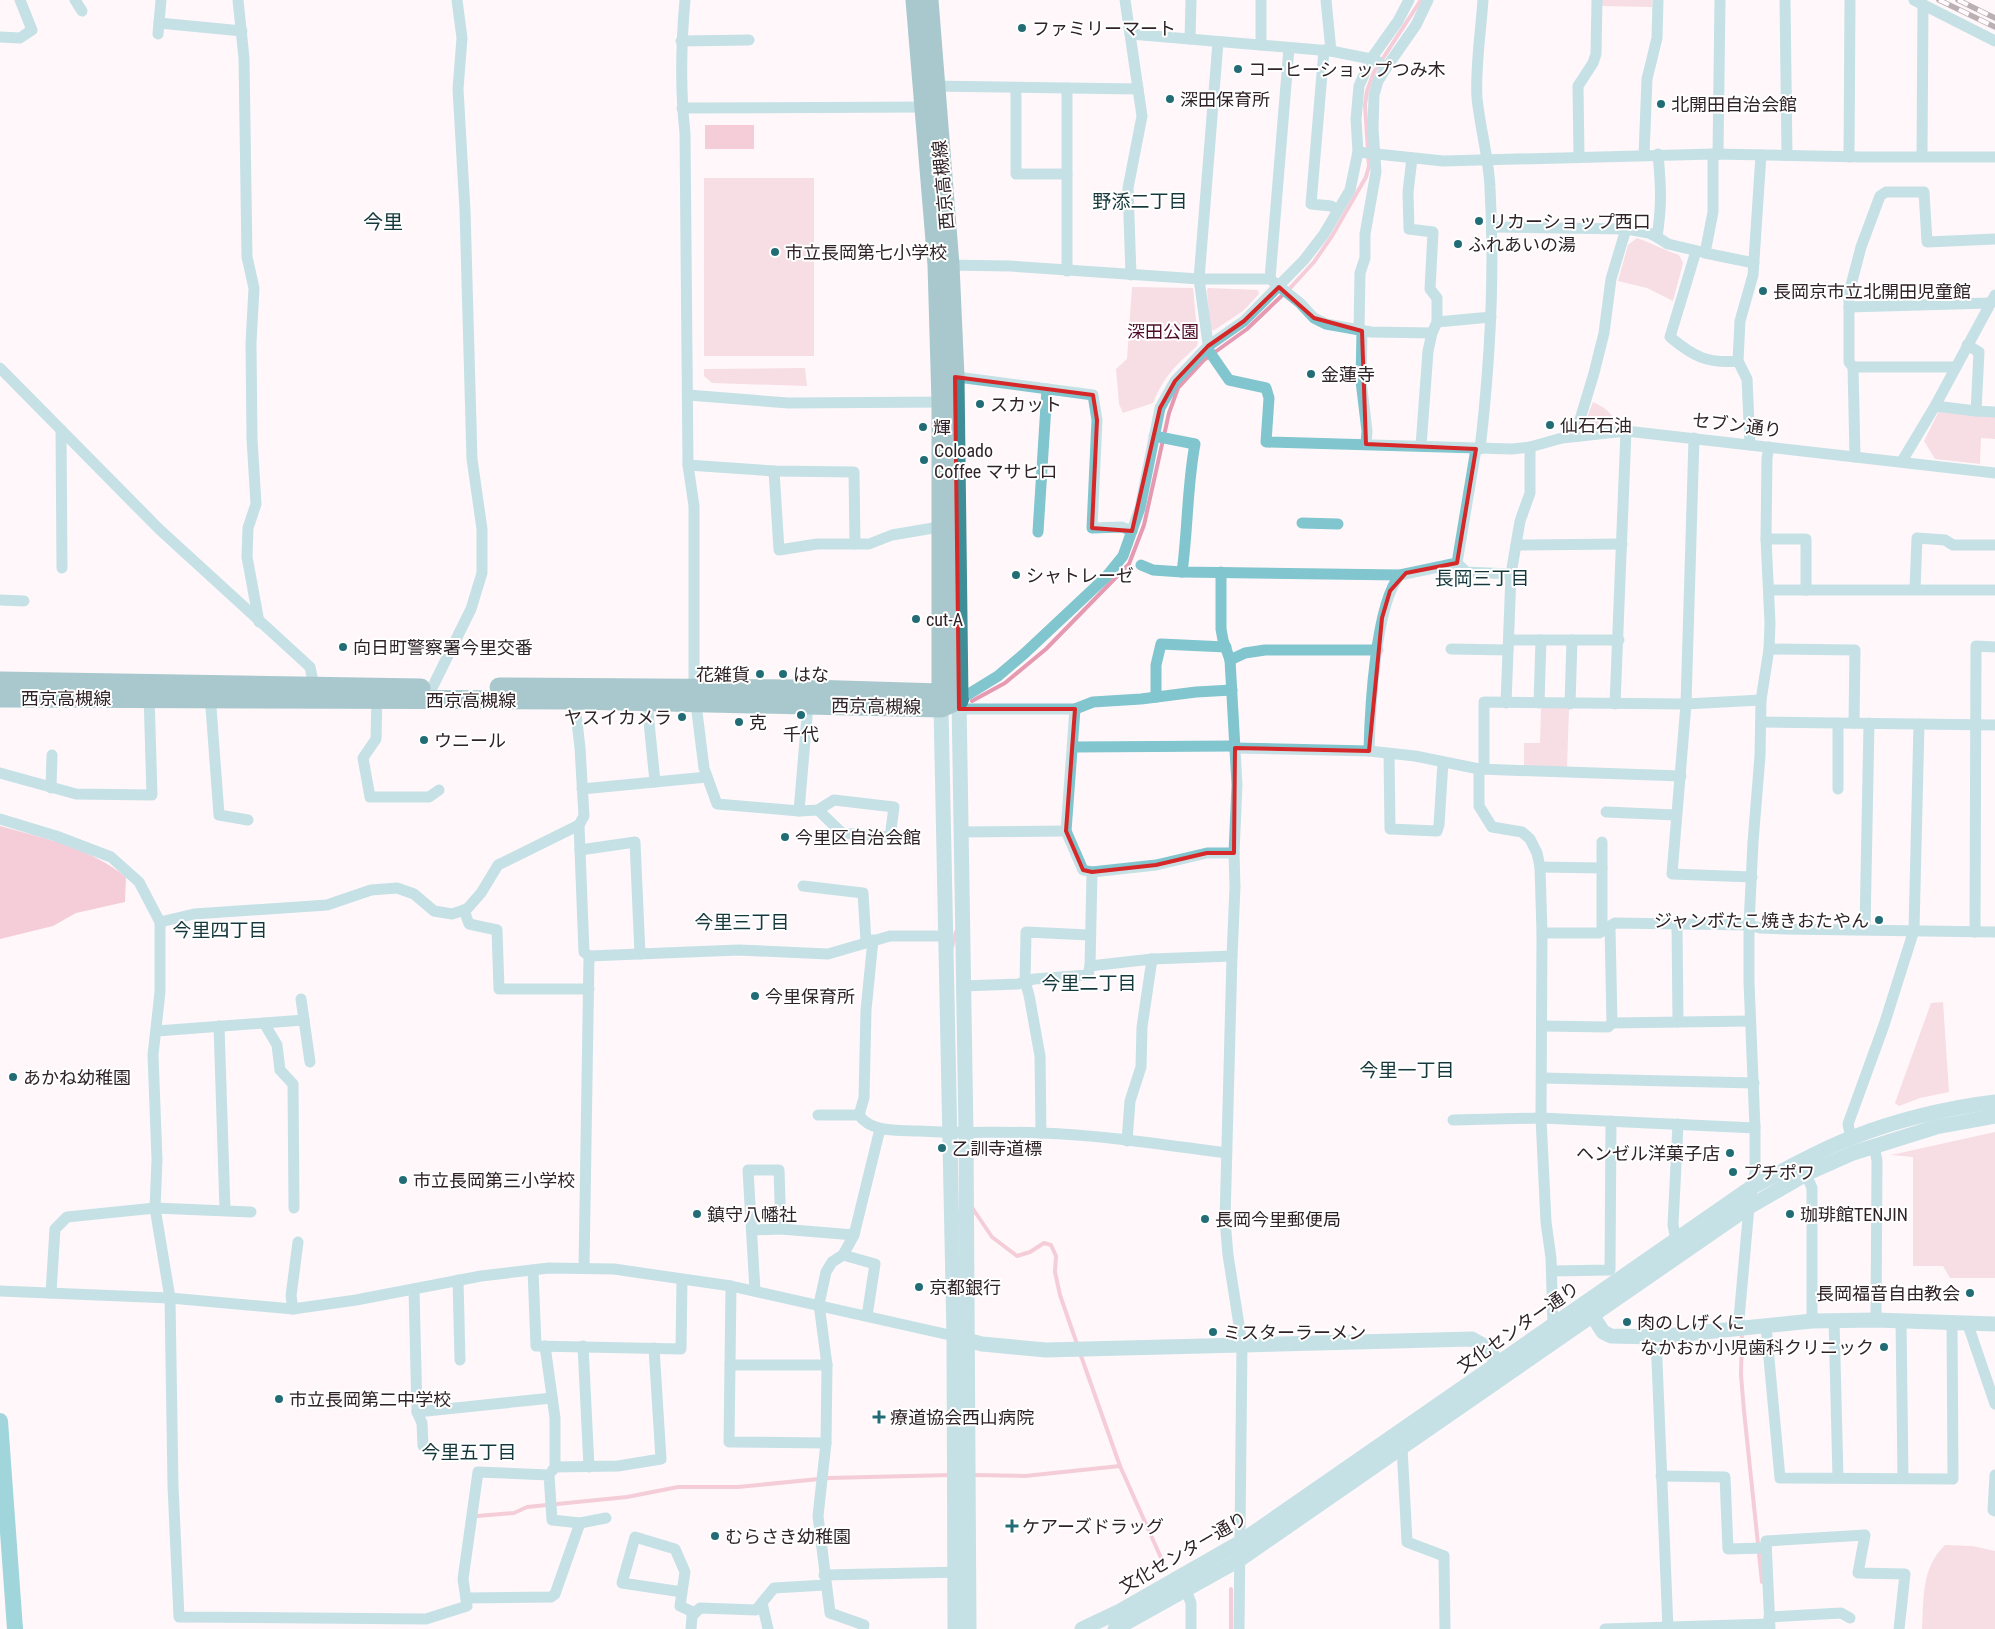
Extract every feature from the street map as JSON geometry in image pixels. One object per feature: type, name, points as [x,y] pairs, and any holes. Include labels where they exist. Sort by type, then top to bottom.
[{"type":"main road","name":"西京高槻線","points":[[915,0],[928,86],[944,265],[948,376],[950,702]]},
{"type":"main road","name":"西京高槻線","points":[[928,86],[929,0]]},
{"type":"main road","name":"西京高槻線","points":[[0,681],[149,691]]},
{"type":"main road","name":"西京高槻線","points":[[209,691],[314,686],[377,693],[432,688],[574,694],[647,702],[695,696],[809,689],[950,702]]},
{"type":"main road","name":"西京高槻線","points":[[0,698],[149,691],[209,691],[695,696],[808,705],[950,702]]},
{"type":"main road","points":[[0,1421],[15,1629]]},
{"type":"street","points":[[0,37],[20,38],[32,30],[20,0]]},
{"type":"street","points":[[75,0],[82,12]]},
{"type":"street","points":[[161,0],[158,28],[242,31]]},
{"type":"street","points":[[238,0],[244,58],[247,257],[254,288],[251,343],[252,429],[256,504],[248,528],[247,557],[259,622]]},
{"type":"street","points":[[432,688],[471,609],[482,573],[482,529],[472,458],[465,210],[458,89],[462,38],[457,0]]},
{"type":"street","points":[[685,0],[681,41],[682,108],[686,133],[688,465],[694,506],[695,696],[704,768],[717,804],[799,811],[818,810],[834,800],[894,806],[890,837],[842,833],[818,810]]},
{"type":"street","points":[[1125,0],[1142,116],[1128,188],[1131,275]]},
{"type":"street","points":[[1190,39],[1191,0]]},
{"type":"street","points":[[1261,0],[1261,45]]},
{"type":"street","points":[[1326,0],[1327,50],[1311,204],[1331,206],[1338,210]]},
{"type":"street","points":[[950,702],[998,676],[1065,617],[1106,577],[1122,556],[1140,508],[1160,408],[1175,381],[1211,352],[1244,321],[1284,291],[1350,190],[1367,153],[1379,63],[1409,0]]},
{"type":"street","points":[[1366,444],[1367,431],[1361,381],[1360,273],[1365,258],[1365,234],[1376,172],[1367,153],[1356,119],[1359,86],[1416,25],[1428,0]]},
{"type":"street","points":[[1458,563],[1478,449],[1490,350],[1492,227],[1490,186],[1477,95],[1483,0]]},
{"type":"street","points":[[1579,157],[1578,86],[1596,54],[1597,0]]},
{"type":"street","points":[[1644,155],[1647,79],[1657,38],[1658,0]]},
{"type":"street","points":[[1720,0],[1713,212],[1670,337],[1691,354],[1708,360],[1738,361]]},
{"type":"street","points":[[1785,0],[1787,155]]},
{"type":"street","points":[[1849,157],[1850,0]]},
{"type":"street","points":[[1922,156],[1918,2],[1995,41]]},
{"type":"street","points":[[1130,34],[1327,50],[1379,63]]},
{"type":"street","points":[[681,41],[749,40]]},
{"type":"street","points":[[1211,352],[1199,279],[1218,42]]},
{"type":"street","points":[[1270,280],[1289,48]]},
{"type":"street","points":[[928,86],[1138,89]]},
{"type":"street","points":[[1016,88],[1016,174],[1067,174]]},
{"type":"street","points":[[1067,88],[1067,271]]},
{"type":"street","points":[[682,108],[930,107]]},
{"type":"street","points":[[1367,153],[1443,161],[1658,154],[1995,157]]},
{"type":"street","points":[[1657,237],[1662,209],[1662,188],[1658,154]]},
{"type":"street","points":[[1750,445],[1747,379],[1738,361],[1740,321],[1753,275],[1761,155]]},
{"type":"street","points":[[1412,158],[1408,192],[1409,229],[1433,232],[1430,289],[1437,298],[1437,322],[1432,333],[1428,351],[1421,446]]},
{"type":"street","points":[[1855,457],[1853,367],[1848,362],[1849,293],[1861,247],[1880,196],[1886,192],[1924,192],[1927,242],[1995,239]]},
{"type":"street","points":[[1492,227],[1626,229],[1649,233],[1668,244],[1754,263]]},
{"type":"street","points":[[1578,436],[1578,426],[1604,333],[1611,280],[1626,229]]},
{"type":"street","points":[[944,265],[1010,266],[1199,279],[1270,280],[1300,303],[1314,318],[1326,324],[1361,330],[1432,333]]},
{"type":"street","points":[[1848,307],[1991,306]]},
{"type":"street","points":[[1902,461],[1991,306]]},
{"type":"street","points":[[1437,322],[1491,317]]},
{"type":"street","points":[[1967,345],[1979,352],[1976,410]]},
{"type":"street","name":"セブン通り","points":[[1211,352],[1229,380],[1266,388],[1269,398],[1266,442],[1478,449],[1530,447],[1562,438],[1626,431],[1995,473]]},
{"type":"street","points":[[1853,367],[1956,367]]},
{"type":"street","points":[[0,368],[159,529],[310,667],[314,686]]},
{"type":"street","points":[[948,376],[1093,394],[1097,420],[1092,528],[1122,527],[1132,531]]},
{"type":"street","points":[[1038,532],[1047,389]]},
{"type":"street","points":[[688,395],[788,403],[948,402]]},
{"type":"street","points":[[1935,406],[1995,412]]},
{"type":"street","points":[[61,430],[62,568]]},
{"type":"street","points":[[1615,704],[1626,431]]},
{"type":"street","points":[[1154,436],[1195,444],[1191,466],[1187,536],[1182,572]]},
{"type":"street","points":[[1694,438],[1686,704],[1672,874],[1752,877]]},
{"type":"street","points":[[1506,702],[1511,574],[1520,522],[1530,493],[1530,447]]},
{"type":"street","points":[[1738,1330],[1749,1207],[1755,1172],[1756,1128],[1750,1021],[1749,925],[1761,700],[1770,649],[1766,539],[1767,458],[1769,447]]},
{"type":"street","points":[[688,465],[774,471],[854,472],[855,544]]},
{"type":"street","points":[[774,471],[779,550],[817,544],[869,544],[892,535],[950,526]]},
{"type":"street","points":[[1302,524],[1338,524]]},
{"type":"street","points":[[1916,589],[1916,538],[1945,540],[1954,545],[1995,546]]},
{"type":"street","points":[[1766,539],[1806,539],[1806,590]]},
{"type":"street","points":[[1516,545],[1622,544]]},
{"type":"street","points":[[1458,563],[1466,572],[1511,574]]},
{"type":"street","points":[[1141,565],[1153,570],[1182,572],[1400,575],[1458,563]]},
{"type":"street","points":[[1221,572],[1221,629],[1230,660],[1236,784],[1234,853],[1236,887],[1226,1153],[1226,1229],[1228,1255],[1242,1344],[1239,1629]]},
{"type":"street","points":[[1369,751],[1370,714],[1382,618],[1390,591],[1400,575]]},
{"type":"street","points":[[1769,590],[1995,590]]},
{"type":"street","points":[[0,600],[24,601]]},
{"type":"street","points":[[1451,649],[1508,645],[1541,640],[1618,640]]},
{"type":"street","points":[[1539,703],[1541,640]]},
{"type":"street","points":[[1570,704],[1572,640]]},
{"type":"street","points":[[1156,697],[1156,665],[1161,644],[1226,647]]},
{"type":"street","points":[[1975,932],[1976,646],[1995,647]]},
{"type":"street","points":[[1770,649],[1855,650],[1854,723]]},
{"type":"street","points":[[1230,660],[1245,652],[1265,650],[1378,650]]},
{"type":"street","points":[[950,702],[1075,709],[1093,702],[1232,690]]},
{"type":"street","points":[[0,773],[76,794],[152,795],[149,691]]},
{"type":"street","points":[[209,691],[219,816],[248,820]]},
{"type":"street","points":[[377,693],[376,739],[364,758],[370,797],[429,797],[439,790]]},
{"type":"street","points":[[574,694],[584,816],[579,825],[584,952],[589,956],[739,950],[828,954],[890,936],[945,936]]},
{"type":"street","points":[[1553,1325],[1552,1271],[1546,1222],[1542,1118],[1540,867],[1537,853],[1530,839],[1522,832],[1492,827],[1479,806],[1484,702],[1686,704],[1761,700]]},
{"type":"street","points":[[647,702],[655,782]]},
{"type":"street","points":[[950,702],[961,832],[962,986],[966,1133],[961,1339],[962,1572],[969,1629]]},
{"type":"street","points":[[950,702],[945,936],[949,1133],[961,1339]]},
{"type":"street","points":[[799,811],[808,705]]},
{"type":"street","points":[[1075,709],[1066,831],[1083,870],[1092,872],[1156,865],[1207,853],[1234,853]]},
{"type":"street","points":[[1761,722],[1995,725]]},
{"type":"street","points":[[1838,723],[1838,789]]},
{"type":"street","points":[[1865,929],[1869,723]]},
{"type":"street","points":[[1851,1138],[1848,1124],[1884,1025],[1914,930],[1919,724]]},
{"type":"street","points":[[1073,747],[1235,747],[1369,751],[1415,756],[1481,769],[1680,776]]},
{"type":"street","points":[[1389,754],[1390,829],[1436,832],[1439,824],[1443,762]]},
{"type":"street","points":[[51,788],[52,755]]},
{"type":"street","points":[[582,789],[708,777]]},
{"type":"street","points":[[1606,812],[1676,815]]},
{"type":"street","points":[[0,819],[56,836],[111,857],[139,882],[160,922],[160,992],[153,1055],[157,1160],[155,1208],[170,1298],[173,1486],[179,1617],[281,1623],[426,1619],[466,1606],[463,1579],[478,1472],[552,1471],[618,1466],[661,1459],[654,1348]]},
{"type":"street","points":[[160,922],[194,914],[327,904],[371,890],[397,888],[414,894],[434,911],[452,914],[464,910],[481,893],[498,865],[579,825]]},
{"type":"street","points":[[961,832],[1066,831]]},
{"type":"street","points":[[580,850],[635,842],[640,954]]},
{"type":"street","points":[[1602,842],[1612,1023]]},
{"type":"street","points":[[1540,867],[1602,868]]},
{"type":"street","points":[[962,986],[1088,975],[1090,966],[1092,872]]},
{"type":"street","points":[[803,886],[862,893],[870,941],[864,1098],[859,1115]]},
{"type":"street","points":[[464,910],[469,924],[497,930],[499,989],[589,989]]},
{"type":"street","points":[[1542,933],[1599,933],[1615,923],[1749,925],[1760,928],[1785,929],[1995,932]]},
{"type":"street","points":[[1677,924],[1678,1022]]},
{"type":"street","points":[[1041,1133],[1040,1056],[1030,995],[1025,982],[1026,932],[1090,936]]},
{"type":"street","points":[[584,1268],[589,956]]},
{"type":"street","points":[[1090,966],[1152,959],[1232,956]]},
{"type":"street","points":[[1127,1141],[1130,1100],[1141,1067],[1142,1027],[1152,959]]},
{"type":"street","points":[[301,999],[310,1062]]},
{"type":"street","points":[[157,1031],[304,1020]]},
{"type":"street","points":[[1542,1026],[1608,1027],[1612,1023],[1750,1021]]},
{"type":"street","points":[[264,1023],[277,1045],[280,1070],[293,1084],[294,1208]]},
{"type":"street","points":[[219,1026],[225,1210]]},
{"type":"street","points":[[1542,1078],[1754,1083]]},
{"type":"street","name":"文化センター通り","points":[[1115,1629],[1239,1560],[1402,1447],[1502,1370],[1553,1325],[1589,1310],[1611,1277],[1676,1240],[1752,1188],[1801,1161],[1851,1138],[1935,1112],[1995,1102]]},
{"type":"street","points":[[818,1114],[859,1115]]},
{"type":"street","points":[[859,1115],[863,1121],[880,1129],[949,1133],[1041,1133],[1226,1153]]},
{"type":"street","name":"文化センター通り","points":[[1082,1629],[1120,1611],[1239,1543],[1502,1370],[1589,1310],[1749,1207],[1806,1174],[1874,1145],[1936,1127],[1995,1116]]},
{"type":"street","points":[[1453,1120],[1542,1118],[1756,1128]]},
{"type":"street","points":[[1552,1271],[1611,1277],[1611,1121]]},
{"type":"street","points":[[1676,1240],[1673,1225],[1678,1124]]},
{"type":"street","points":[[863,1629],[864,1625],[830,1613],[824,1580],[818,1516],[826,1443],[827,1365],[819,1304],[826,1272],[832,1262],[843,1255],[854,1235],[880,1129]]},
{"type":"street","points":[[1874,1145],[1877,1161],[1876,1320]]},
{"type":"street","points":[[755,1291],[748,1170],[779,1170],[781,1229]]},
{"type":"street","points":[[1806,1174],[1812,1188],[1812,1321]]},
{"type":"street","points":[[51,1293],[55,1229],[67,1217],[155,1208],[251,1212]]},
{"type":"street","points":[[752,1230],[781,1229],[854,1235]]},
{"type":"street","points":[[293,1309],[291,1296],[298,1242]]},
{"type":"street","points":[[843,1255],[875,1264],[867,1316]]},
{"type":"street","points":[[0,1291],[170,1298],[293,1309],[356,1300],[458,1280],[533,1270],[614,1268],[731,1286],[819,1304],[961,1339],[1046,1350],[1472,1339],[1488,1348],[1502,1370]]},
{"type":"street","points":[[533,1270],[536,1346],[681,1349],[682,1279]]},
{"type":"street","points":[[458,1280],[460,1360]]},
{"type":"street","points":[[731,1286],[729,1442],[826,1443]]},
{"type":"street","points":[[414,1289],[418,1412],[422,1422],[423,1446]]},
{"type":"street","points":[[1589,1310],[1603,1332],[1610,1336],[1656,1337],[1834,1320],[1995,1324]]},
{"type":"street","points":[[1834,1320],[1838,1478]]},
{"type":"street","points":[[1900,1321],[1903,1478]]},
{"type":"street","points":[[1766,1326],[1780,1478],[1954,1480],[1960,1322]]},
{"type":"street","points":[[1960,1322],[1995,1404]]},
{"type":"street","points":[[1656,1337],[1668,1628]]},
{"type":"street","points":[[545,1346],[555,1418],[552,1520],[580,1523],[606,1518]]},
{"type":"street","points":[[583,1346],[589,1467]]},
{"type":"street","points":[[730,1366],[827,1365]]},
{"type":"street","points":[[418,1412],[552,1398]]},
{"type":"street","points":[[1402,1447],[1407,1542],[1444,1556],[1445,1629]]},
{"type":"street","points":[[1995,1475],[1992,1510],[1995,1511]]},
{"type":"street","points":[[1661,1476],[1725,1477],[1728,1549],[1766,1548]]},
{"type":"street","points":[[466,1598],[550,1597],[556,1594],[580,1523]]},
{"type":"street","points":[[1769,1623],[1766,1541],[1865,1535],[1858,1573],[1905,1574],[1899,1629]]},
{"type":"street","points":[[682,1592],[622,1583],[635,1537],[675,1549],[685,1572],[680,1606],[695,1613]]},
{"type":"street","points":[[691,1629],[692,1616],[700,1608],[756,1610],[774,1588],[824,1580],[962,1572]]},
{"type":"street","points":[[955,1629],[962,1572]]},
{"type":"street","points":[[1186,1590],[1191,1603],[1192,1629]]},
{"type":"street","points":[[762,1603],[768,1629]]},
{"type":"street","points":[[1605,1629],[1769,1623],[1841,1613],[1850,1618]]},
{"type":"highlighted area","points":[[1279,287],[1314,318],[1362,331],[1366,444],[1476,449],[1457,563],[1406,573],[1390,591],[1382,618],[1369,751],[1235,748],[1234,853],[1207,853],[1156,865],[1092,872],[1083,870],[1066,831],[1075,709],[959,709],[955,377],[1093,395],[1097,420],[1092,528],[1132,531],[1160,408],[1175,381],[1208,346],[1244,321]]},
{"type":"green space","points":[[1600,0],[1652,0],[1652,7],[1600,6]]},
{"type":"green space","points":[[704,178],[814,178],[814,356],[704,356]]},
{"type":"green space","points":[[1637,238],[1679,255],[1683,263],[1673,301],[1647,288],[1618,281],[1628,245]]},
{"type":"green space","name":"深田公園","points":[[1132,287],[1193,288],[1198,341],[1197,346],[1166,378],[1153,403],[1123,413],[1119,404],[1116,369],[1127,359]]},
{"type":"green space","name":"深田公園","points":[[1208,288],[1258,290],[1259,294],[1243,311],[1213,331],[1210,327]]},
{"type":"green space","points":[[805,368],[807,386],[712,383],[704,376],[704,369]]},
{"type":"green space","points":[[1593,402],[1608,411],[1616,424],[1592,426],[1589,424],[1588,415]]},
{"type":"green space","points":[[1939,411],[1995,417],[1995,439],[1981,438],[1980,464],[1935,459],[1924,441]]},
{"type":"green space","points":[[1541,708],[1569,708],[1567,768],[1524,767],[1524,743],[1540,743]]},
{"type":"green space","points":[[1943,1002],[1949,1092],[1920,1098],[1899,1106],[1895,1103],[1931,1003]]},
{"type":"green space","points":[[1995,1132],[1995,1278],[1950,1278],[1943,1266],[1913,1266],[1913,1157],[1891,1155]]},
{"type":"green space","points":[[1945,1545],[1972,1546],[1995,1551],[1995,1629],[1922,1629],[1925,1584],[1932,1563]]},
{"type":"shaded area","points":[[705,125],[754,125],[754,149],[705,149]]},
{"type":"shaded area","points":[[0,826],[66,845],[97,858],[112,867],[126,877],[125,902],[76,913],[53,926],[0,939]]},
{"type":"waterway","points":[[972,701],[1005,683],[1046,649],[1129,564],[1144,525],[1169,413],[1178,388],[1204,360],[1247,329],[1292,286],[1314,262],[1332,236],[1366,177],[1369,166],[1365,105],[1367,91],[1374,72],[1421,0]]},
{"type":"waterway","points":[[952,947],[956,932]]},
{"type":"waterway","points":[[971,1206],[992,1237],[1017,1256],[1030,1252],[1044,1243],[1051,1245],[1056,1256],[1055,1272],[1060,1295],[1077,1344]]},
{"type":"waterway","points":[[1742,1333],[1741,1375],[1762,1582]]},
{"type":"waterway","points":[[1080,1353],[1120,1466],[1166,1569]]},
{"type":"waterway","points":[[971,1475],[1025,1476],[1120,1466]]},
{"type":"waterway","points":[[477,1516],[514,1513],[527,1507],[627,1497],[678,1487],[738,1487],[829,1478],[951,1475]]},
{"type":"waterway","points":[[1231,1589],[1231,1629]]},
{"type":"railway","points":[[1939,0],[1995,27]]},
{"type":"railway","points":[[1958,0],[1995,18]]},
{"type":"place","name":"ファミリーマート","points":[[1022,28]]},
{"type":"place","name":"コーヒーショップつみ木","points":[[1238,69]]},
{"type":"place","name":"深田保育所","points":[[1170,99]]},
{"type":"place","name":"北開田自治会館","points":[[1661,104]]},
{"type":"place","name":"リカーショップ西口","points":[[1479,221]]},
{"type":"place","name":"ふれあいの湯","points":[[1458,244]]},
{"type":"place","name":"市立長岡第七小学校","points":[[775,252]]},
{"type":"place","name":"長岡京市立北開田児童館","points":[[1763,291]]},
{"type":"place","name":"金蓮寺","points":[[1311,374]]},
{"type":"place","name":"スカット","points":[[980,404]]},
{"type":"place","name":"仙石石油","points":[[1550,425]]},
{"type":"place","name":"輝","points":[[923,427]]},
{"type":"place","name":"Coloado Coffee マサヒロ","points":[[924,460]]},
{"type":"place","name":"シャトレーゼ","points":[[1016,575]]},
{"type":"place","name":"cut-A","points":[[916,619]]},
{"type":"place","name":"向日町警察署今里交番","points":[[343,647]]},
{"type":"place","name":"花雑貨","points":[[760,674]]},
{"type":"place","name":"はな","points":[[783,674]]},
{"type":"place","name":"千代","points":[[801,715]]},
{"type":"place","name":"ヤスイカメラ","points":[[682,717]]},
{"type":"place","name":"克","points":[[739,722]]},
{"type":"place","name":"ウニール","points":[[424,740]]},
{"type":"place","name":"今里区自治会館","points":[[785,837]]},
{"type":"place","name":"ジャンボたこ焼きおたやん","points":[[1879,920]]},
{"type":"place","name":"今里保育所","points":[[755,996]]},
{"type":"place","name":"あかね幼稚園","points":[[13,1077]]},
{"type":"place","name":"乙訓寺道標","points":[[942,1148]]},
{"type":"place","name":"ヘンゼル洋菓子店","points":[[1730,1153]]},
{"type":"place","name":"プチポワ","points":[[1733,1172]]},
{"type":"place","name":"市立長岡第三小学校","points":[[403,1180]]},
{"type":"place","name":"鎮守八幡社","points":[[697,1214]]},
{"type":"place","name":"珈琲館TENJIN","points":[[1790,1214]]},
{"type":"place","name":"長岡今里郵便局","points":[[1205,1219]]},
{"type":"place","name":"京都銀行","points":[[919,1287]]},
{"type":"place","name":"長岡福音自由教会","points":[[1970,1293]]},
{"type":"place","name":"肉のしげくに","points":[[1627,1322]]},
{"type":"place","name":"ミスターラーメン","points":[[1213,1332]]},
{"type":"place","name":"なかおか小児歯科クリニック","points":[[1884,1347]]},
{"type":"place","name":"市立長岡第二中学校","points":[[279,1399]]},
{"type":"place","name":"療道協会西山病院","points":[[879,1417]]},
{"type":"place","name":"ケアーズドラッグ","points":[[1012,1526]]},
{"type":"place","name":"むらさき幼稚園","points":[[715,1536]]},
{"type":"district","name":"野添二丁目","points":[[1140,201]]},
{"type":"district","name":"今里","points":[[383,222]]},
{"type":"district","name":"長岡三丁目","points":[[1482,578]]},
{"type":"district","name":"今里三丁目","points":[[742,922]]},
{"type":"district","name":"今里四丁目","points":[[220,930]]},
{"type":"district","name":"今里二丁目","points":[[1089,983]]},
{"type":"district","name":"今里一丁目","points":[[1407,1070]]},
{"type":"district","name":"今里五丁目","points":[[469,1452]]}]
